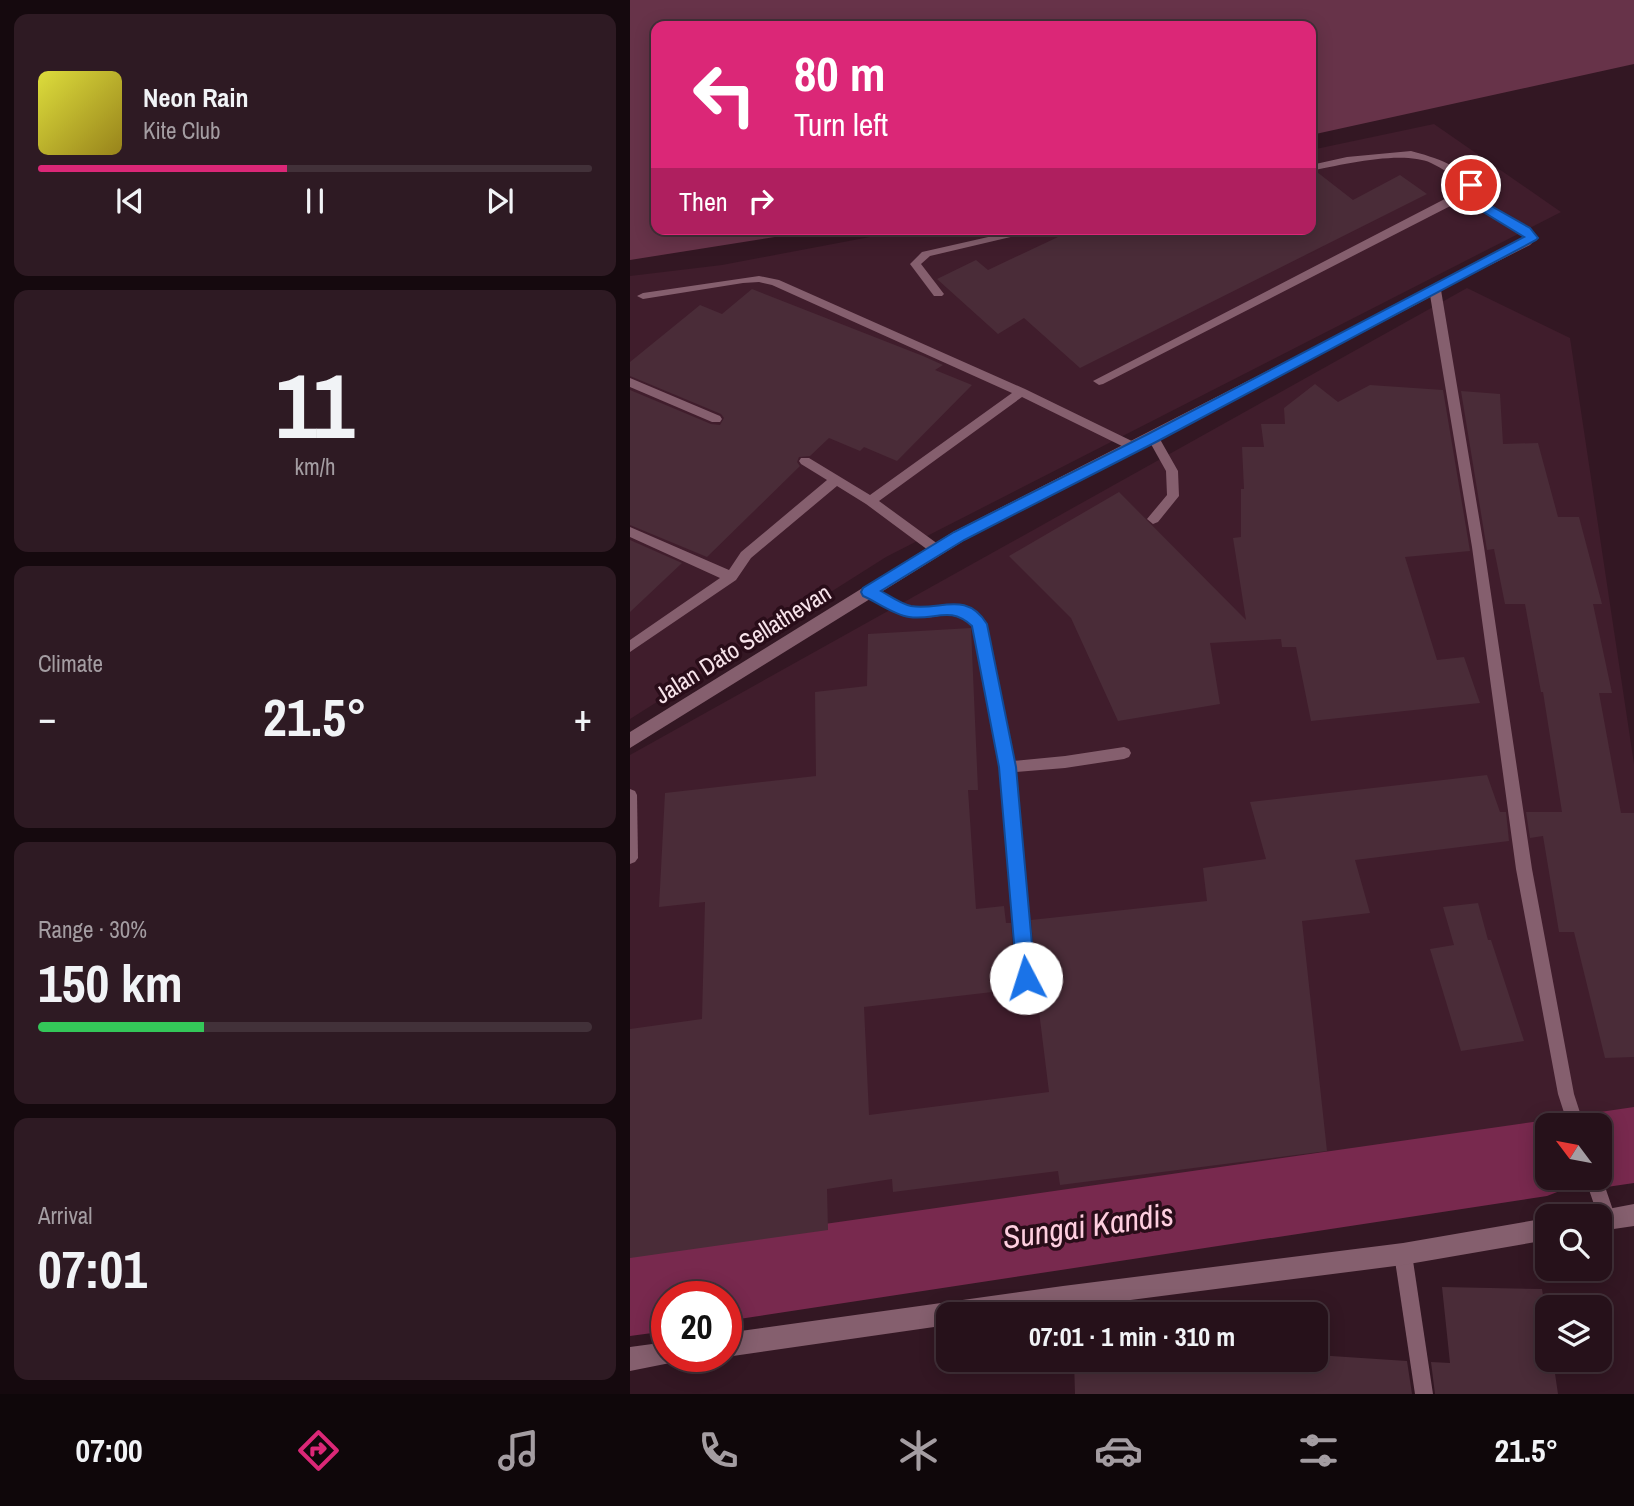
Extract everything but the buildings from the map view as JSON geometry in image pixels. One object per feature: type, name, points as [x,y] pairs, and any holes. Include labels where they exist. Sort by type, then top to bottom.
[{"type":"street","name":"Jalan Dato Sellathevan","points":[[630,741],[937,550],[1436,289]]},
{"type":"street","points":[[1612,1219],[1634,1215]]},
{"type":"street","points":[[742,1343],[1063,1297],[1403,1254],[1535,1231]]},
{"type":"street","points":[[630,1359],[651,1356]]},
{"type":"lane","points":[[1099,382],[1472,190],[1468,181],[1433,160],[1411,154],[1347,160],[1316,167]]},
{"type":"lane","points":[[1464,195],[1525,231],[1532,238],[1436,289],[1478,547],[1524,869],[1566,1094],[1572,1113]]},
{"type":"lane","points":[[938,294],[915,264],[919,258],[926,254],[1012,235]]},
{"type":"lane","points":[[643,296],[751,279],[775,282],[1021,392],[1134,447]]},
{"type":"lane","points":[[630,382],[716,419]]},
{"type":"lane","points":[[870,501],[1021,392]]},
{"type":"lane","points":[[1153,437],[1172,471],[1174,496],[1153,519]]},
{"type":"lane","points":[[805,461],[870,501],[937,550]]},
{"type":"lane","points":[[630,647],[731,577],[746,555],[836,480]]},
{"type":"lane","points":[[630,532],[731,577]]},
{"type":"lane","points":[[869,592],[910,612],[948,609],[966,612],[979,624],[1007,767],[1026,978]]},
{"type":"lane","points":[[1007,767],[1124,753]]},
{"type":"lane","points":[[630,795],[630,858]]},
{"type":"lane","points":[[1403,1254],[1424,1394]]},
{"type":"shaded area","points":[[630,0],[1634,0],[1634,64],[1316,134],[1316,21],[651,21],[651,235],[787,235],[630,260]]},
{"type":"shaded area","points":[[1434,124],[1561,212],[886,557],[630,719],[630,276],[722,265],[880,235],[1316,235],[1316,149]]},
{"type":"shaded area","points":[[1467,288],[1570,338],[1634,764],[1634,1121],[1612,1124],[1612,1113],[1535,1113],[1535,1136],[630,1271],[630,755]]},
{"type":"waterway","name":"Sungai Kandis","points":[[1612,1148],[1634,1145]]},
{"type":"waterway","name":"Sungai Kandis","points":[[630,1294],[1535,1160]]},
{"type":"route","points":[[1026,978],[1007,767],[979,624],[966,612],[948,609],[910,612],[869,592],[959,536],[1532,238],[1496,212],[1464,195],[1472,190],[1471,185]]}]
